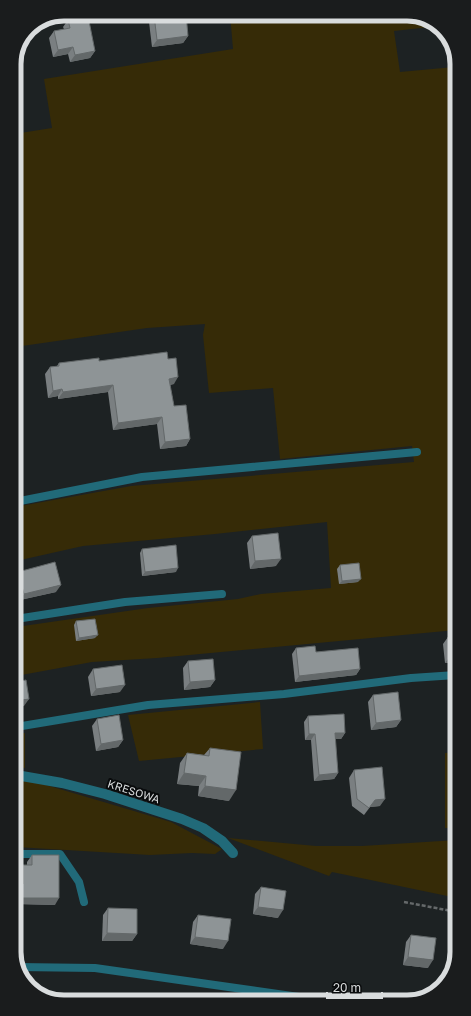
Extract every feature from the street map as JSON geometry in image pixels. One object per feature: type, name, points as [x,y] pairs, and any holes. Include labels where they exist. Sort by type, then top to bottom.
[{"type":"street","name":"KRESOWA","points":[[21,775],[62,783],[105,794],[182,819],[203,828],[222,841],[233,854]]},
{"type":"lane","points":[[21,501],[142,477],[417,452]]},
{"type":"lane","points":[[21,619],[125,602],[222,594]]},
{"type":"lane","points":[[21,726],[148,705],[284,694],[411,678],[450,675]]},
{"type":"lane","points":[[21,854],[60,854],[79,882],[84,902]]},
{"type":"lane","points":[[24,968],[95,968],[285,995]]},
{"type":"path","points":[[404,902],[450,911]]},
{"type":"shaded area","points":[[231,21],[410,21],[418,22],[429,27],[394,31],[400,72],[450,67],[450,631],[157,658],[92,662],[21,675],[21,626],[148,608],[238,599],[261,594],[331,588],[327,522],[83,546],[21,560],[21,506],[131,486],[414,462],[412,446],[280,459],[273,388],[209,393],[203,335],[205,324],[147,328],[21,346],[21,133],[52,128],[44,79],[233,49]]},
{"type":"shaded area","points":[[260,702],[263,749],[139,761],[128,715]]},
{"type":"shaded area","points":[[21,733],[25,733],[25,768],[21,768]]},
{"type":"shaded area","points":[[445,753],[450,753],[450,828],[445,828]]},
{"type":"shaded area","points":[[21,780],[36,782],[171,822],[222,849],[215,854],[192,853],[150,855],[21,847]]},
{"type":"shaded area","points":[[228,838],[316,846],[362,846],[450,840],[450,897],[332,872],[329,876]]},
{"type":"building","points":[[68,21],[89,21],[95,51],[75,55],[73,47],[58,50],[54,31],[70,28]]},
{"type":"building","points":[[155,21],[187,21],[188,36],[157,40]]},
{"type":"building","points":[[167,352],[168,359],[176,358],[178,377],[169,379],[174,406],[186,405],[190,439],[165,442],[162,417],[118,423],[113,385],[63,392],[62,389],[53,391],[50,367],[59,366],[59,363],[99,358],[99,361]]},
{"type":"building","points":[[278,533],[281,559],[255,561],[252,536]]},
{"type":"building","points":[[176,545],[178,568],[145,572],[142,549]]},
{"type":"building","points":[[55,562],[61,585],[24,594],[21,583],[21,571]]},
{"type":"building","points":[[359,563],[361,579],[342,581],[340,565]]},
{"type":"building","points":[[95,619],[98,635],[79,638],[76,621]]},
{"type":"building","points":[[448,637],[450,637],[450,656]]},
{"type":"building","points":[[315,646],[316,652],[358,648],[360,669],[299,676],[296,648]]},
{"type":"building","points":[[213,659],[215,680],[190,682],[188,661]]},
{"type":"building","points":[[122,665],[125,685],[96,689],[93,669]]},
{"type":"building","points":[[26,680],[29,699],[21,700],[21,681]]},
{"type":"building","points":[[398,692],[401,720],[376,723],[373,695]]},
{"type":"building","points":[[344,714],[345,733],[335,733],[338,773],[319,775],[315,734],[309,734],[308,716]]},
{"type":"building","points":[[119,715],[123,740],[101,744],[97,719]]},
{"type":"building","points":[[210,748],[241,752],[236,790],[205,786],[206,776],[184,773],[187,753],[209,756]]},
{"type":"building","points":[[382,767],[385,799],[375,800],[369,808],[357,799],[354,770]]},
{"type":"building","points":[[32,855],[59,855],[59,898],[21,898],[23,865],[32,865]]},
{"type":"building","points":[[261,887],[286,891],[283,910],[258,907]]},
{"type":"building","points":[[108,908],[137,909],[137,934],[107,933]]},
{"type":"building","points":[[198,915],[231,919],[228,941],[195,937]]},
{"type":"building","points":[[411,935],[436,938],[433,960],[408,957]]}]
